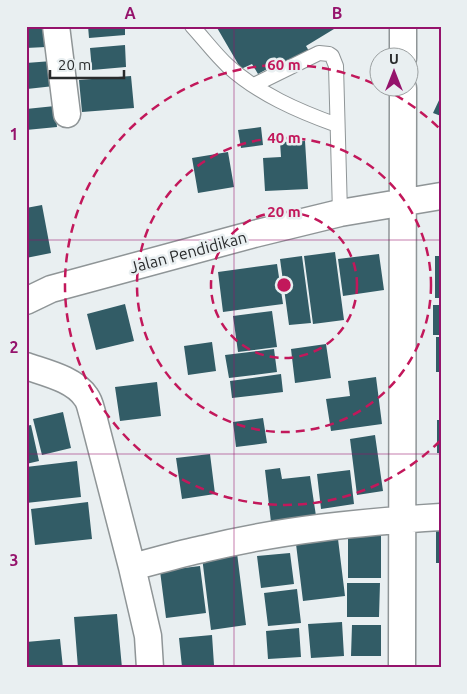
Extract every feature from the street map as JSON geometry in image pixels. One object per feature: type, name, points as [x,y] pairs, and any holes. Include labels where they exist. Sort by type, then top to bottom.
[{"type":"street","points":[[56,26],[67,114]]},
{"type":"street","points":[[403,26],[403,48]]},
{"type":"street","points":[[402,668],[403,98]]},
{"type":"street","name":"Jalan Pendidikan","points":[[26,301],[51,289],[340,213],[441,196]]},
{"type":"street","points":[[26,366],[55,376],[73,386],[86,397],[93,416],[132,567],[148,636],[150,668]]},
{"type":"street","points":[[132,567],[204,548],[302,530],[441,517]]},
{"type":"lane","points":[[192,26],[228,66],[254,86],[303,113],[336,125]]},
{"type":"lane","points":[[254,86],[320,53],[332,56],[336,66],[336,125],[340,213]]},
{"type":"building","points":[[26,26],[45,26],[46,47],[26,48]]},
{"type":"building","points":[[88,26],[125,26],[125,35],[89,38]]},
{"type":"building","points":[[216,26],[333,26],[334,29],[306,46],[309,51],[282,67],[280,62],[258,74],[252,64],[241,69]]},
{"type":"building","points":[[125,45],[126,67],[92,70],[90,48]]},
{"type":"building","points":[[52,61],[54,86],[27,89],[26,63]]},
{"type":"building","points":[[131,76],[134,108],[82,112],[79,80]]},
{"type":"building","points":[[441,96],[441,116],[433,113]]},
{"type":"building","points":[[55,106],[57,127],[26,130],[26,109]]},
{"type":"building","points":[[261,127],[263,145],[241,148],[238,130]]},
{"type":"building","points":[[305,141],[308,189],[265,191],[263,158],[281,157],[280,142]]},
{"type":"building","points":[[228,152],[234,187],[198,193],[192,158]]},
{"type":"building","points":[[42,205],[51,253],[26,258],[26,208]]},
{"type":"building","points":[[335,252],[344,320],[313,324],[304,256]]},
{"type":"building","points":[[379,254],[384,290],[343,296],[338,259]]},
{"type":"building","points":[[302,256],[311,323],[289,325],[280,259]]},
{"type":"building","points":[[435,256],[441,256],[441,298],[435,298]]},
{"type":"building","points":[[277,264],[283,304],[223,312],[218,272]]},
{"type":"building","points":[[125,304],[134,341],[96,350],[87,314]]},
{"type":"building","points":[[433,305],[441,305],[441,335],[433,335]]},
{"type":"building","points":[[272,311],[277,347],[238,352],[233,316]]},
{"type":"building","points":[[436,337],[441,337],[441,372],[436,372]]},
{"type":"building","points":[[212,342],[216,371],[188,375],[184,346]]},
{"type":"building","points":[[326,344],[331,378],[295,383],[291,349]]},
{"type":"building","points":[[274,349],[277,372],[229,378],[225,355]]},
{"type":"building","points":[[281,374],[283,392],[232,398],[230,381]]},
{"type":"building","points":[[376,377],[382,424],[331,431],[326,399],[350,396],[348,381]]},
{"type":"building","points":[[157,382],[161,416],[120,421],[115,387]]},
{"type":"building","points":[[63,412],[71,448],[42,455],[33,419]]},
{"type":"building","points":[[263,418],[267,443],[236,447],[233,422]]},
{"type":"building","points":[[437,420],[441,420],[441,453],[437,453]]},
{"type":"building","points":[[31,425],[39,461],[26,464],[26,426]]},
{"type":"building","points":[[375,435],[383,491],[357,495],[350,439]]},
{"type":"building","points":[[210,454],[215,494],[182,499],[176,458]]},
{"type":"building","points":[[77,461],[81,497],[26,503],[26,467]]},
{"type":"building","points":[[280,468],[282,479],[310,476],[316,516],[271,522],[265,470]]},
{"type":"building","points":[[350,470],[354,504],[321,509],[317,474]]},
{"type":"building","points":[[88,502],[92,539],[35,545],[31,509]]},
{"type":"building","points":[[436,530],[441,530],[441,563],[436,563]]},
{"type":"building","points":[[348,534],[381,535],[381,578],[348,578]]},
{"type":"building","points":[[338,539],[345,596],[303,601],[296,544]]},
{"type":"building","points":[[237,553],[246,625],[211,630],[202,557]]},
{"type":"building","points":[[290,553],[294,584],[261,588],[257,556]]},
{"type":"building","points":[[200,566],[206,613],[166,618],[160,571]]},
{"type":"building","points":[[347,583],[380,583],[379,617],[347,617]]},
{"type":"building","points":[[297,589],[301,623],[268,626],[264,593]]},
{"type":"building","points":[[117,614],[122,668],[78,668],[74,617]]},
{"type":"building","points":[[342,622],[344,656],[311,658],[308,624]]},
{"type":"building","points":[[352,625],[381,625],[381,656],[351,656]]},
{"type":"building","points":[[299,628],[301,657],[268,659],[266,631]]},
{"type":"building","points":[[212,635],[214,665],[182,667],[179,638]]},
{"type":"building","points":[[60,639],[63,668],[26,668],[26,642]]},
{"type":"building","points":[[313,665],[344,666],[344,668],[312,668]]},
{"type":"building","points":[[352,666],[379,666],[379,668],[352,668]]}]
